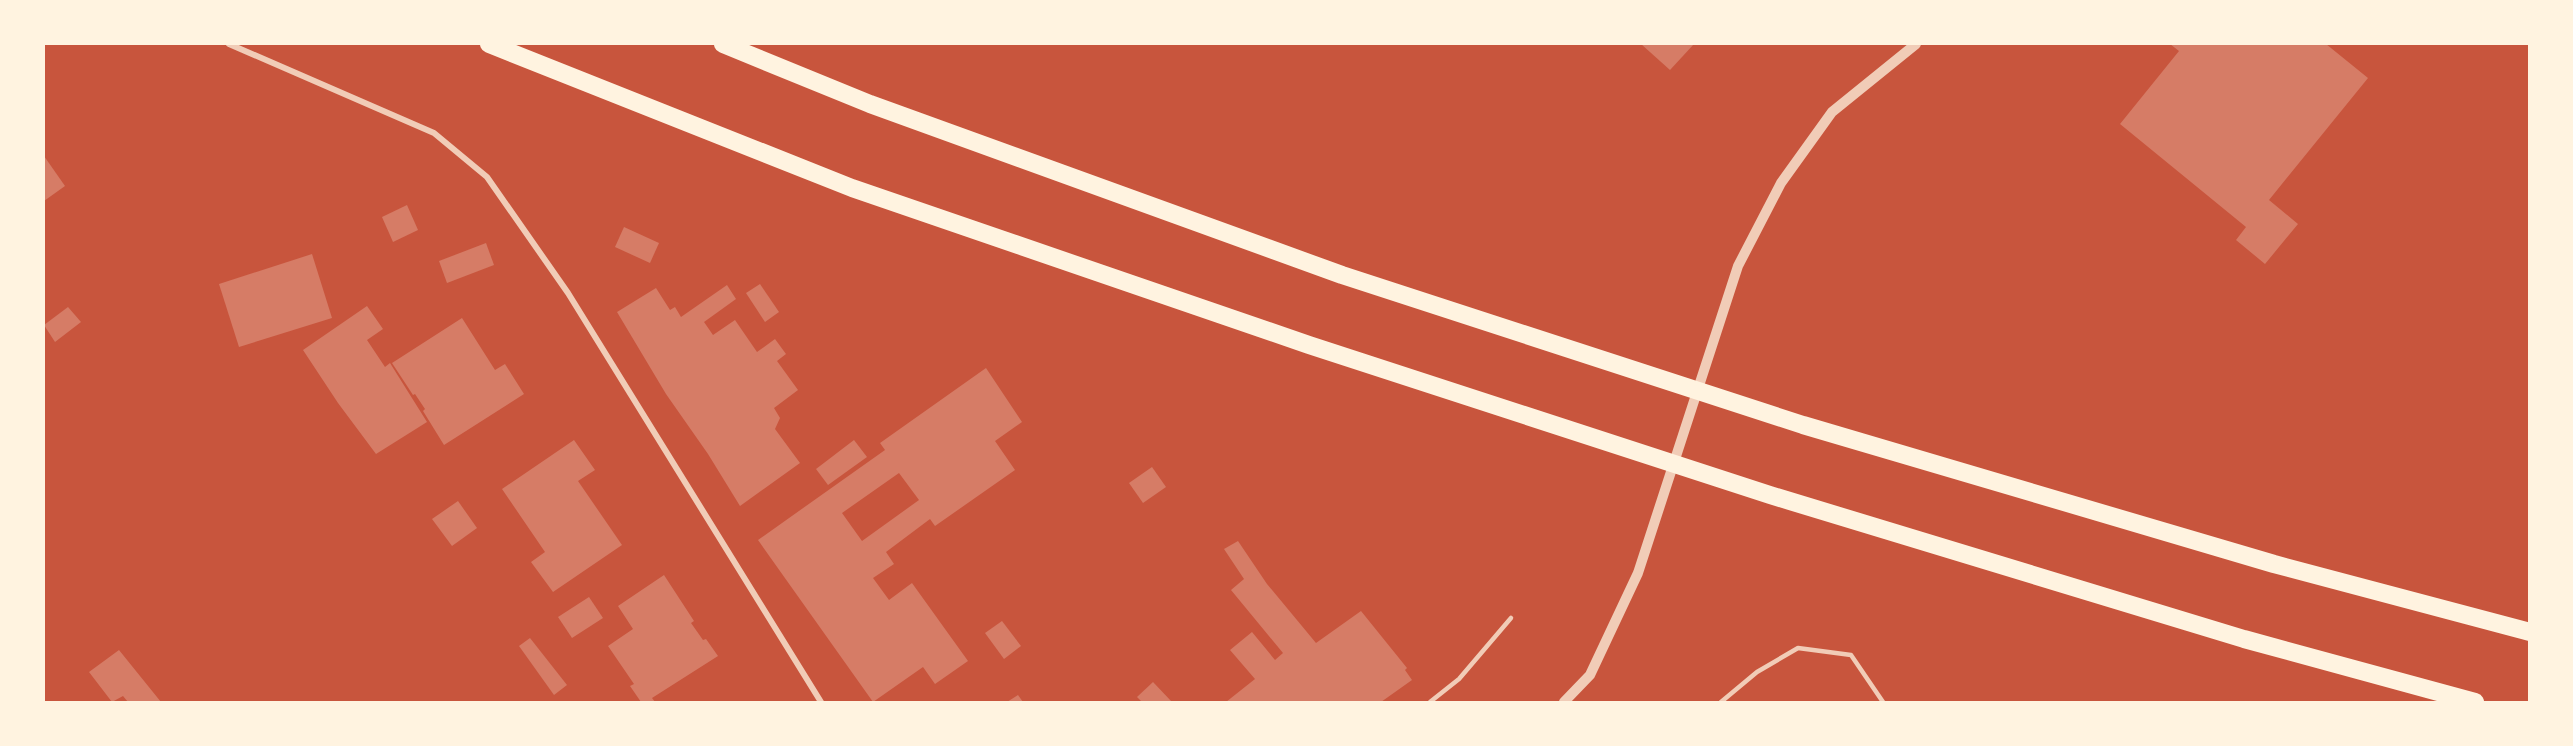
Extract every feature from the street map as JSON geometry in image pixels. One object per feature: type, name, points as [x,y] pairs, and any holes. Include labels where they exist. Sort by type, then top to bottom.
[{"type":"highway","points":[[489,44],[852,188],[1309,345],[1804,505],[2244,639],[2475,702]]},
{"type":"highway","points":[[723,44],[870,104],[1353,279],[1815,429],[2274,564],[2529,632]]},
{"type":"street","points":[[230,44],[434,133],[487,177],[568,293],[821,702]]},
{"type":"street","points":[[1564,702],[1590,675],[1638,573],[1738,266],[1781,183],[1832,112],[1916,44]]},
{"type":"lane","points":[[1430,702],[1459,679],[1511,618]]},
{"type":"lane","points":[[1721,702],[1757,672],[1798,648],[1851,655],[1883,702]]},
{"type":"building","points":[[1641,44],[1694,44],[1670,70]]},
{"type":"building","points":[[2170,44],[2326,44],[2368,78],[2269,200],[2298,224],[2265,264],[2236,240],[2246,227],[2120,124],[2179,51]]},
{"type":"building","points":[[44,156],[65,186],[44,201]]},
{"type":"building","points":[[407,205],[418,230],[393,242],[382,217]]},
{"type":"building","points":[[624,227],[659,243],[650,263],[615,247]]},
{"type":"building","points":[[486,243],[494,265],[447,283],[439,261]]},
{"type":"building","points":[[312,254],[332,318],[239,347],[219,284]]},
{"type":"building","points":[[760,284],[779,312],[765,322],[746,293]]},
{"type":"building","points":[[727,285],[736,299],[704,322],[713,335],[735,320],[757,352],[775,339],[786,354],[777,361],[798,390],[774,408],[780,418],[775,429],[800,463],[740,506],[708,454],[666,394],[617,312],[656,288],[670,310],[675,307],[681,317]]},
{"type":"building","points":[[367,306],[383,329],[367,340],[385,367],[390,363],[427,422],[376,454],[338,403],[303,350]]},
{"type":"building","points":[[68,307],[81,322],[55,342],[44,325]]},
{"type":"building","points":[[462,318],[495,370],[505,364],[524,394],[444,445],[423,411],[425,409],[392,363]]},
{"type":"building","points":[[986,368],[1022,422],[995,441],[1015,470],[935,526],[930,519],[886,552],[894,564],[873,578],[889,600],[912,583],[968,661],[935,684],[923,667],[873,702],[758,540],[885,450],[880,443]],"holes":[[[899,473],[919,500],[862,541],[842,513]]]},
{"type":"building","points":[[574,440],[595,470],[578,481],[622,545],[553,592],[531,562],[545,552],[502,489]]},
{"type":"building","points":[[854,440],[867,457],[828,485],[816,469]]},
{"type":"building","points":[[1152,467],[1166,487],[1143,503],[1129,483]]},
{"type":"building","points":[[458,501],[477,528],[452,546],[432,519]]},
{"type":"building","points":[[1238,541],[1267,584],[1316,643],[1361,611],[1407,668],[1405,670],[1412,680],[1381,702],[1226,702],[1255,679],[1230,650],[1252,632],[1275,660],[1283,653],[1231,590],[1244,579],[1224,549]]},
{"type":"building","points":[[664,575],[694,621],[691,623],[718,656],[652,698],[655,702],[641,702],[630,686],[634,684],[608,646],[633,629],[618,606]]},
{"type":"building","points":[[589,597],[603,618],[572,638],[558,617]]},
{"type":"building","points":[[1002,621],[1021,646],[1004,659],[985,633]]},
{"type":"building","points":[[530,638],[567,685],[554,695],[519,646]]},
{"type":"building","points":[[119,650],[161,702],[128,702],[123,696],[112,702],[89,672]]},
{"type":"building","points":[[1153,682],[1172,702],[1142,702],[1137,697]]},
{"type":"building","points":[[1018,695],[1023,702],[1007,702]]}]
